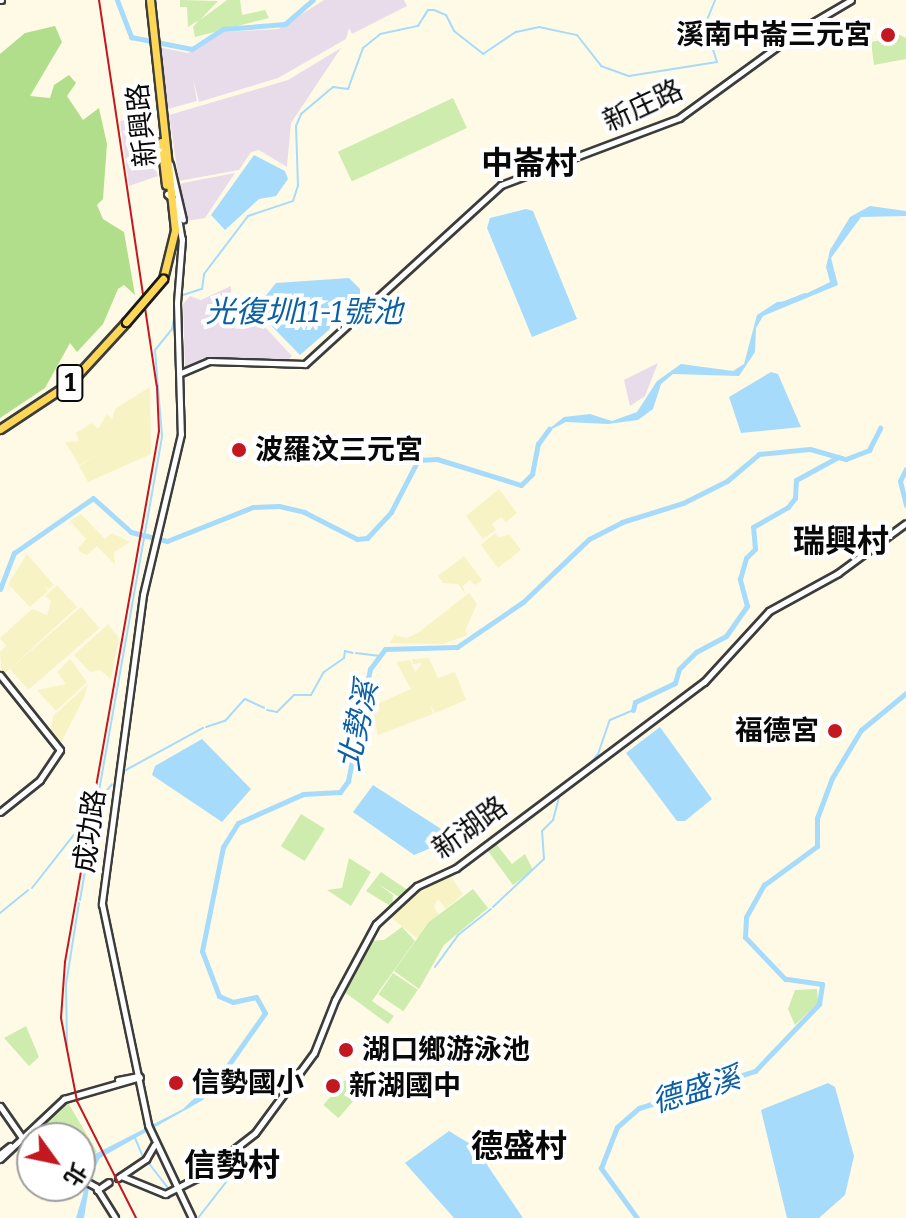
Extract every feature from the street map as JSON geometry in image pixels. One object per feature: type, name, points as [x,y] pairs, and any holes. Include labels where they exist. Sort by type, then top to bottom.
[{"type":"main road","name":"新興路","points":[[149,0],[172,194]]},
{"type":"main road","name":"新興路","points":[[154,45],[172,194]]},
{"type":"main road","name":"1","points":[[0,426],[68,379],[161,278],[169,254],[172,194]]},
{"type":"street","name":"新庄路","points":[[182,372],[209,361],[305,364],[501,185],[679,118],[800,30],[851,0]]},
{"type":"street","points":[[172,194],[182,239],[177,303],[182,372]]},
{"type":"street","name":"成功路","points":[[155,1144],[105,912],[105,886],[144,603],[181,434],[182,372]]},
{"type":"street","name":"新湖路","points":[[177,1188],[267,1122],[314,1053],[370,931],[417,886],[456,868],[704,682],[769,611],[838,573],[906,523]]},
{"type":"street","points":[[0,675],[60,750],[40,780],[0,812]]},
{"type":"street","points":[[37,1122],[63,1097],[138,1076]]},
{"type":"street","points":[[0,1108],[16,1132]]},
{"type":"street","points":[[0,1157],[16,1142]]},
{"type":"street","points":[[155,1144],[192,1218]]},
{"type":"street","points":[[155,1144],[146,1159],[119,1177],[163,1195],[177,1188]]},
{"type":"street","points":[[96,1186],[109,1182]]},
{"type":"street","points":[[96,1190],[115,1218]]},
{"type":"shaded area","points":[[324,0],[404,0],[407,6],[352,34],[349,28],[346,39],[278,78],[199,102],[193,79],[197,101],[168,109],[158,47],[188,53],[223,32],[278,29]]},
{"type":"shaded area","points":[[341,48],[291,123],[287,167],[259,150],[251,152],[239,170],[179,181],[169,115],[288,80]]},
{"type":"shaded area","points":[[137,118],[158,176],[129,186],[120,121]]},
{"type":"shaded area","points":[[235,173],[205,218],[187,221],[178,184]]},
{"type":"shaded area","points":[[231,286],[231,315],[251,312],[292,356],[287,361],[213,357],[185,368],[183,304],[190,296],[201,300]]},
{"type":"shaded area","points":[[658,363],[645,396],[630,406],[624,380]]},
{"type":"shaded area","points":[[150,387],[151,454],[88,482],[79,466],[101,453],[79,465],[65,442],[79,441],[76,433],[92,423],[98,429],[107,414],[112,420],[115,409]]},
{"type":"shaded area","points":[[499,489],[517,513],[506,522],[501,517],[492,524],[496,530],[483,539],[466,516]]},
{"type":"shaded area","points":[[81,514],[105,539],[112,533],[130,542],[114,552],[115,565],[97,546],[87,555],[80,552],[78,548],[86,539],[70,521]]},
{"type":"shaded area","points":[[495,533],[499,538],[509,534],[521,550],[498,568],[481,545]]},
{"type":"shaded area","points":[[27,554],[54,585],[49,590],[44,585],[48,591],[30,607],[8,584]]},
{"type":"shaded area","points":[[464,556],[482,580],[475,585],[470,580],[463,586],[465,594],[458,584],[443,583],[438,576]]},
{"type":"shaded area","points":[[57,585],[77,607],[2,676],[0,652],[6,646],[0,638],[32,609],[47,615],[51,601],[45,596]]},
{"type":"shaded area","points":[[469,593],[477,604],[465,631],[468,635],[443,644],[390,643],[394,635],[407,638],[419,632]]},
{"type":"shaded area","points":[[81,607],[99,628],[28,690],[10,669]]},
{"type":"shaded area","points":[[108,624],[119,638],[111,679],[100,670],[90,672],[74,655]]},
{"type":"shaded area","points":[[429,658],[438,678],[455,672],[466,700],[435,713],[430,704],[433,714],[378,735],[371,707],[411,689],[396,662],[410,660],[415,672],[422,663],[413,664],[412,659]]},
{"type":"shaded area","points":[[70,659],[87,682],[56,711],[37,690],[66,684],[57,672]]},
{"type":"shaded area","points":[[88,684],[59,746],[50,736],[53,716]]},
{"type":"shaded area","points":[[449,874],[463,894],[446,909],[438,899],[434,907],[439,915],[417,938],[390,917],[417,888]]},
{"type":"green space","points":[[180,0],[218,1],[200,20],[227,0],[240,0],[242,15],[265,10],[269,18],[195,37],[193,27],[199,20],[188,27],[187,7],[180,7]]},
{"type":"green space","points":[[55,26],[62,42],[30,96],[50,98],[54,85],[69,75],[76,83],[67,96],[83,120],[99,108],[107,144],[103,199],[97,205],[103,219],[124,232],[135,295],[124,285],[118,289],[103,324],[77,352],[70,343],[45,388],[0,418],[0,54],[25,33]]},
{"type":"green space","points":[[892,31],[906,38],[906,59],[874,65],[871,42],[894,38]]},
{"type":"green space","points":[[453,98],[467,128],[352,182],[338,152]]},
{"type":"green space","points":[[301,814],[325,829],[305,861],[281,846]]},
{"type":"green space","points":[[493,840],[512,864],[525,854],[533,870],[513,885],[485,847]]},
{"type":"green space","points":[[349,858],[371,872],[351,906],[327,890],[342,888]]},
{"type":"green space","points":[[381,872],[409,891],[404,900],[378,884],[393,895],[392,907],[366,891]]},
{"type":"green space","points":[[473,889],[488,908],[444,945],[419,989],[394,971],[429,922]]},
{"type":"green space","points":[[402,927],[415,941],[372,1001],[394,1016],[388,1024],[343,991],[368,941],[384,940]]},
{"type":"green space","points":[[393,973],[418,990],[403,1011],[378,995]]},
{"type":"green space","points":[[817,989],[818,1003],[795,1025],[788,1009],[795,990]]},
{"type":"green space","points":[[26,1026],[39,1057],[29,1066],[4,1038]]},
{"type":"green space","points":[[345,1080],[360,1093],[338,1118],[323,1105]]},
{"type":"green space","points":[[67,1101],[79,1122],[44,1122]]},
{"type":"water","points":[[254,155],[285,171],[288,179],[276,196],[259,199],[225,230],[211,215]]},
{"type":"water","points":[[870,206],[906,211],[906,216],[861,217],[831,258],[838,285],[763,316],[756,328],[755,352],[739,376],[673,374],[661,384],[653,409],[638,420],[608,424],[566,422],[544,433],[564,417],[590,414],[612,421],[637,412],[657,381],[681,364],[733,371],[744,364],[757,315],[777,302],[791,301],[830,282],[826,267],[830,250],[850,217]]},
{"type":"water","points":[[526,209],[533,211],[577,319],[532,337],[487,228],[490,218]]},
{"type":"water","name":"光復圳11-1號池","points":[[349,278],[360,289],[360,303],[300,355],[255,309],[276,283]]},
{"type":"water","points":[[771,372],[778,374],[801,427],[741,433],[729,397]]},
{"type":"water","points":[[660,727],[712,799],[685,821],[677,821],[626,753]]},
{"type":"water","points":[[202,739],[251,789],[222,822],[152,775],[155,766]]},
{"type":"water","points":[[373,785],[452,836],[450,840],[414,855],[353,812]]},
{"type":"water","points":[[229,1065],[203,1100],[100,1158],[96,1166],[96,1153],[183,1109]]},
{"type":"water","points":[[828,1083],[835,1087],[854,1156],[845,1195],[819,1218],[787,1218],[761,1110]]},
{"type":"water","points":[[449,1131],[475,1147],[523,1218],[454,1218],[405,1163]]},
{"type":"water","points":[[81,1202],[87,1202],[84,1218],[76,1218]]},
{"type":"waterway","points":[[117,0],[131,37],[192,49],[223,29],[285,24],[313,0]]},
{"type":"waterway","points":[[183,295],[202,289],[204,274],[248,216],[293,201],[298,186],[296,126],[301,114],[333,87],[348,89],[363,48],[380,34],[418,26],[428,10],[434,10],[446,15],[454,31],[483,54],[516,32],[539,27],[577,35],[601,66],[629,76],[717,62],[705,25],[715,0]]},
{"type":"waterway","points":[[784,303],[805,295]]},
{"type":"waterway","points":[[97,802],[162,436],[155,350],[172,329],[175,313]]},
{"type":"waterway","name":"北勢溪","points":[[227,1067],[265,1013],[256,997],[233,1002],[219,996],[202,951],[223,847],[238,823],[303,794],[340,792],[348,781],[370,669],[385,649],[457,647],[523,602],[589,539],[622,522],[683,503],[727,481],[759,454],[810,449],[846,459],[869,450],[880,428]]},
{"type":"waterway","points":[[0,589],[14,553],[93,498],[131,532],[167,541],[253,507],[279,506],[304,512],[357,539],[367,538],[391,512],[418,460],[437,459],[521,485],[532,474],[538,444],[549,429]]},
{"type":"waterway","points":[[633,710],[635,702],[675,683],[679,669],[696,652],[726,636],[747,606],[740,579],[746,558],[755,549],[753,527],[788,507],[795,498],[796,480],[838,457]]},
{"type":"waterway","name":"德盛溪","points":[[906,469],[900,481],[906,505]]},
{"type":"waterway","points":[[267,710],[277,712],[294,695],[311,695],[324,672],[344,658],[345,651],[353,653]]},
{"type":"waterway","points":[[356,653],[380,656]]},
{"type":"waterway","name":"德盛溪","points":[[637,1218],[601,1168],[617,1127],[639,1108],[755,1071],[819,1004],[822,984],[785,979],[745,937],[746,917],[764,885],[817,846],[817,818],[832,778],[861,730],[906,693]]},
{"type":"waterway","points":[[206,727],[225,721],[245,699],[264,708]]},
{"type":"waterway","points":[[588,766],[598,754],[610,720],[633,710]]},
{"type":"waterway","points":[[124,771],[203,728]]},
{"type":"waterway","points":[[566,782],[577,775]]},
{"type":"waterway","points":[[80,900],[97,802],[112,784]]},
{"type":"waterway","points":[[493,907],[544,859],[542,831],[553,820],[561,791]]},
{"type":"waterway","points":[[32,888],[84,822]]},
{"type":"waterway","points":[[0,913],[28,890]]},
{"type":"waterway","points":[[67,1047],[66,984],[79,903]]},
{"type":"waterway","points":[[435,967],[458,935],[491,909]]},
{"type":"waterway","points":[[362,1062],[373,1049]]},
{"type":"waterway","points":[[135,1138],[143,1157]]},
{"type":"waterway","points":[[198,1218],[244,1159]]},
{"type":"waterway","points":[[147,1161],[169,1189]]},
{"type":"waterway","points":[[238,1169],[247,1171]]},
{"type":"railway","points":[[99,0],[157,386],[159,431],[65,962],[61,1018],[77,1101],[136,1218]]},
{"type":"place","name":"溪南中崙三元宮","points":[[888,35]]},
{"type":"place","name":"波羅汶三元宮","points":[[239,450]]},
{"type":"place","name":"福德宮","points":[[835,731]]},
{"type":"place","name":"湖口鄉游泳池","points":[[346,1050]]},
{"type":"place","name":"信勢國小","points":[[176,1083]]},
{"type":"place","name":"新湖國中","points":[[333,1086]]},
{"type":"district","name":"中崙村","points":[[529,163]]},
{"type":"district","name":"瑞興村","points":[[841,541]]},
{"type":"district","name":"德盛村","points":[[519,1146]]},
{"type":"district","name":"信勢村","points":[[232,1165]]}]
